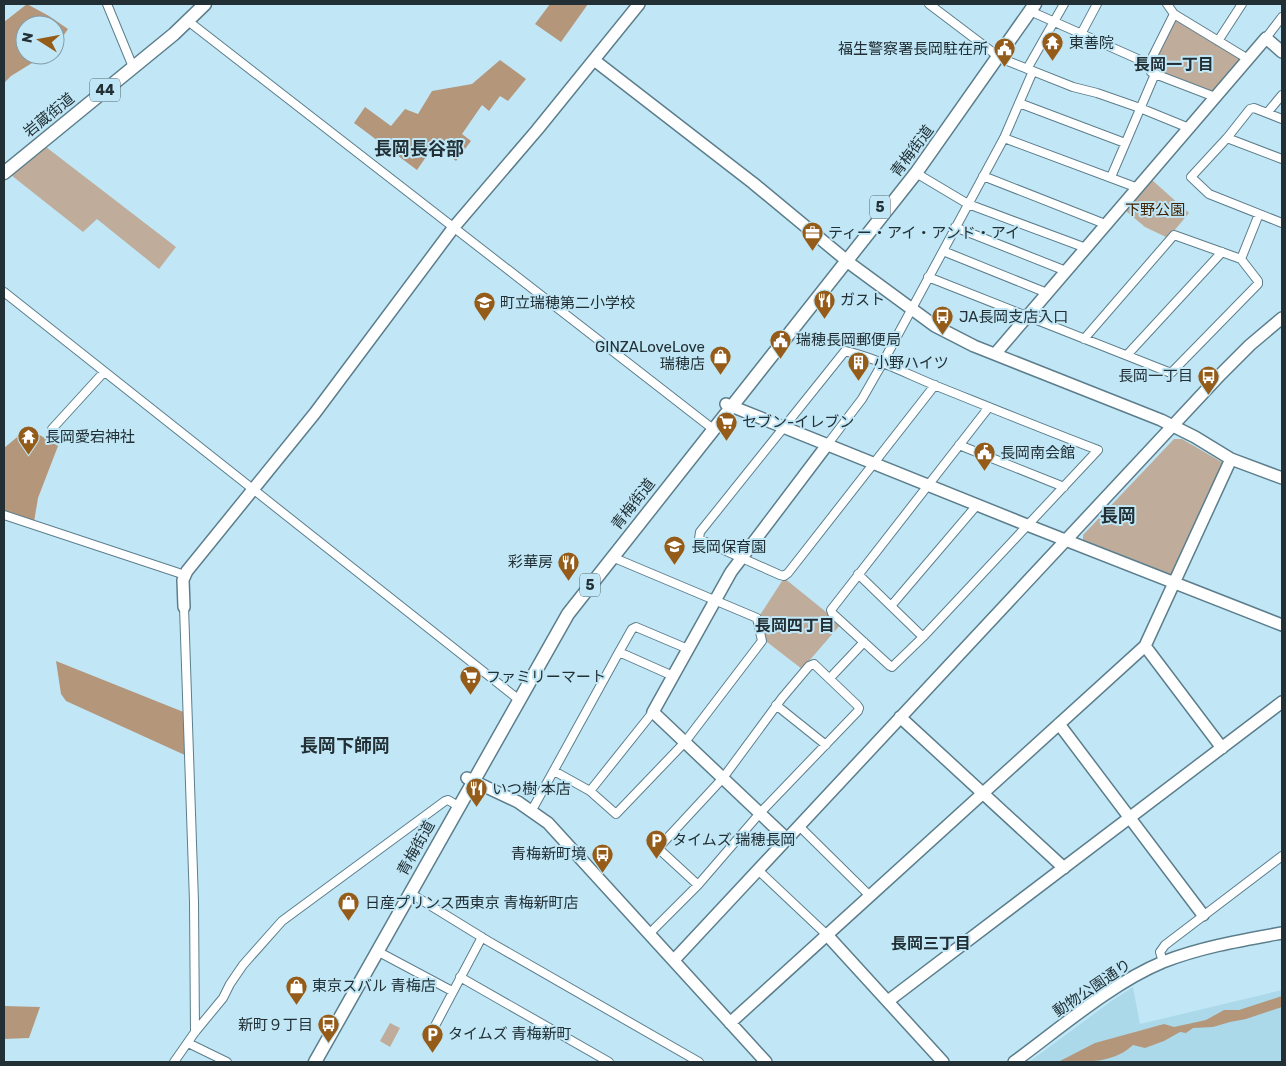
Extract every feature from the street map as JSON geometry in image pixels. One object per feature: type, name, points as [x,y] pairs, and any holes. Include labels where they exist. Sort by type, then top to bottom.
[{"type":"main road","name":"岩蔵街道","points":[[4,173],[188,21],[205,4]]},
{"type":"main road","name":"青梅街道","points":[[844,258],[916,173],[1030,6]]},
{"type":"main road","name":"青梅街道","points":[[306,1062],[470,779],[558,619],[595,569],[729,405],[844,258],[997,55]]},
{"type":"main road","name":"青梅街道","points":[[516,697],[568,614],[711,427]]},
{"type":"main road","name":"青梅街道","points":[[315,1062],[410,893],[455,804]]},
{"type":"street","points":[[107,4],[133,67]]},
{"type":"street","points":[[195,1032],[194,902],[188,782],[183,584],[185,575],[314,413],[454,227],[478,201],[639,4]]},
{"type":"street","points":[[929,4],[997,55],[1073,87],[1140,108],[1189,128]]},
{"type":"street","points":[[590,791],[652,712],[741,558],[862,399],[1004,138],[1019,104],[1030,70],[1053,21],[1064,4]]},
{"type":"street","points":[[1081,34],[1097,4]]},
{"type":"street","points":[[1167,4],[1174,14],[1248,59]]},
{"type":"street","points":[[1218,41],[1242,4]]},
{"type":"street","points":[[1030,6],[1053,21],[1149,64],[1152,72],[1155,74],[1215,97]]},
{"type":"street","points":[[1149,64],[1174,14]]},
{"type":"street","points":[[995,354],[1282,18]]},
{"type":"street","points":[[188,21],[711,427]]},
{"type":"street","points":[[1266,38],[1282,52]]},
{"type":"street","points":[[594,60],[753,183],[911,310],[947,332],[995,354],[1173,425],[1231,459],[1282,478]]},
{"type":"street","points":[[1111,177],[1155,74]]},
{"type":"street","points":[[1267,113],[1282,95]]},
{"type":"street","points":[[1019,104],[1125,143]]},
{"type":"street","points":[[1282,119],[1254,108],[1250,109],[1227,138],[1191,177],[1209,194],[1282,223]]},
{"type":"street","points":[[1004,138],[1138,188]]},
{"type":"street","points":[[1227,138],[1282,159]]},
{"type":"street","points":[[916,173],[968,204],[1086,248]]},
{"type":"street","points":[[983,176],[1106,224]]},
{"type":"street","points":[[1241,259],[1260,214]]},
{"type":"street","points":[[955,227],[1066,271]]},
{"type":"street","points":[[928,277],[1084,339],[1127,355],[1171,373],[1258,284],[1258,281],[1241,259],[1177,236],[1171,237],[1084,339]]},
{"type":"street","points":[[943,251],[1047,293]]},
{"type":"street","points":[[1127,355],[1222,252]]},
{"type":"street","points":[[4,292],[516,697]]},
{"type":"street","points":[[674,960],[1173,425],[1250,345],[1282,318]]},
{"type":"street","points":[[935,385],[784,576],[702,541],[698,536],[843,352],[882,364],[935,385],[989,407],[1098,450],[892,667],[831,610],[989,407]]},
{"type":"street","points":[[52,430],[104,372]]},
{"type":"street","points":[[729,405],[1282,625]]},
{"type":"street","points":[[959,445],[1064,487]]},
{"type":"street","points":[[730,1022],[1145,646],[1231,459]]},
{"type":"street","points":[[891,606],[977,505]]},
{"type":"street","points":[[4,516],[185,575]]},
{"type":"street","points":[[554,771],[590,791],[616,814],[685,742],[762,641],[757,618],[612,557]]},
{"type":"street","points":[[858,574],[923,636]]},
{"type":"street","points":[[532,810],[632,629],[636,627],[688,649]]},
{"type":"street","points":[[830,678],[864,642]]},
{"type":"street","points":[[1145,646],[1222,748]]},
{"type":"street","points":[[620,652],[673,676]]},
{"type":"street","points":[[649,934],[698,885],[760,813],[858,711],[859,708],[814,664],[809,666],[776,706],[722,778],[659,848],[698,885]]},
{"type":"street","points":[[888,1001],[1282,702]]},
{"type":"street","points":[[776,706],[826,745]]},
{"type":"street","points":[[652,712],[787,839]]},
{"type":"street","points":[[900,717],[1064,868]]},
{"type":"street","points":[[1060,724],[1203,915]]},
{"type":"street","points":[[470,779],[532,810],[560,836],[766,1062]]},
{"type":"street","points":[[174,1062],[195,1032],[223,998],[243,965],[282,921],[445,801],[448,800],[455,804]]},
{"type":"street","points":[[799,826],[870,896]]},
{"type":"street","points":[[1163,962],[1160,952],[1165,945],[1282,856]]},
{"type":"street","points":[[758,870],[827,935],[943,1062]]},
{"type":"street","points":[[410,893],[482,937],[699,1062]]},
{"type":"street","name":"動物公園通り","points":[[1014,1062],[1111,991],[1163,962],[1196,951],[1282,933]]},
{"type":"street","points":[[428,1038],[482,937]]},
{"type":"street","points":[[377,952],[452,991]]},
{"type":"street","points":[[460,977],[609,1062]]},
{"type":"street","points":[[188,1043],[227,1062]]},
{"type":"shaded area","points":[[27,4],[47,15],[15,15],[15,65],[29,65],[11,76],[4,83],[5,43],[4,22]]},
{"type":"shaded area","points":[[550,4],[588,4],[561,42],[535,24]]},
{"type":"shaded area","points":[[500,60],[526,79],[508,101],[500,96],[489,111],[482,105],[462,134],[471,141],[456,161],[435,144],[417,170],[354,123],[365,107],[391,126],[405,109],[418,114],[432,91],[472,84]]},
{"type":"shaded area","points":[[28,428],[58,446],[38,498],[34,522],[4,512],[4,448]]},
{"type":"shaded area","points":[[56,661],[186,713],[187,756],[66,701],[61,694]]},
{"type":"shaded area","points":[[1133,987],[1140,1024],[1282,990],[1282,1062],[1029,1062]]},
{"type":"shaded area","points":[[1282,996],[1282,1007],[1246,1019],[1213,1027],[1193,1028],[1186,1033],[1180,1032],[1164,1041],[1145,1048],[1133,1045],[1116,1056],[1107,1059],[1087,1062],[1058,1062],[1095,1043],[1164,1024],[1174,1027],[1206,1020],[1224,1010],[1239,1010]]},
{"type":"shaded area","points":[[4,1006],[40,1007],[29,1038],[4,1039]]},
{"type":"green space","points":[[1176,18],[1240,56],[1241,60],[1212,92],[1153,70],[1152,64]]},
{"type":"green space","points":[[46,147],[176,247],[159,269],[97,219],[83,232],[11,175]]},
{"type":"green space","name":"下野公園","points":[[1152,180],[1189,213],[1168,238],[1145,227],[1126,211]]},
{"type":"green space","points":[[1174,439],[1182,439],[1225,464],[1173,574],[1168,577],[1083,542],[1083,535]]},
{"type":"green space","points":[[784,578],[841,624],[802,669],[767,642],[760,615]]},
{"type":"green space","points":[[390,1023],[400,1028],[390,1047],[380,1041]]},
{"type":"place","name":"東善院","points":[[1053,62]]},
{"type":"place","name":"福生警察署長岡駐在所","points":[[1004,68]]},
{"type":"place","name":"ティー・アイ・アンド・アイ","points":[[812,252]]},
{"type":"place","name":"ガスト","points":[[824,319]]},
{"type":"place","name":"町立瑞穂第二小学校","points":[[484,322]]},
{"type":"place","name":"JA長岡支店入口","points":[[943,336]]},
{"type":"place","name":"瑞穂長岡郵便局","points":[[780,359]]},
{"type":"place","name":"GINZALoveLove 瑞穂店","points":[[721,375]]},
{"type":"place","name":"小野ハイツ","points":[[858,382]]},
{"type":"place","name":"長岡一丁目","points":[[1209,395]]},
{"type":"place","name":"セブン-イレブン","points":[[726,441]]},
{"type":"place","name":"長岡愛宕神社","points":[[29,456]]},
{"type":"place","name":"長岡南会館","points":[[984,472]]},
{"type":"place","name":"長岡保育園","points":[[675,566]]},
{"type":"place","name":"彩華房","points":[[569,581]]},
{"type":"place","name":"ファミリーマート","points":[[470,696]]},
{"type":"place","name":"いつ樹 本店","points":[[476,808]]},
{"type":"place","name":"タイムズ 瑞穂長岡","points":[[656,859]]},
{"type":"place","name":"青梅新町境","points":[[602,873]]},
{"type":"place","name":"日産プリンス西東京 青梅新町店","points":[[349,922]]},
{"type":"place","name":"東京スバル 青梅店","points":[[296,1005]]},
{"type":"place","name":"新町９丁目","points":[[329,1044]]},
{"type":"place","name":"タイムズ 青梅新町","points":[[432,1053]]},
{"type":"district","name":"長岡一丁目","points":[[1174,64]]},
{"type":"district","name":"長岡長谷部","points":[[419,149]]},
{"type":"district","name":"長岡","points":[[1118,516]]},
{"type":"district","name":"長岡四丁目","points":[[795,625]]},
{"type":"district","name":"長岡下師岡","points":[[345,746]]},
{"type":"district","name":"長岡三丁目","points":[[931,943]]}]
